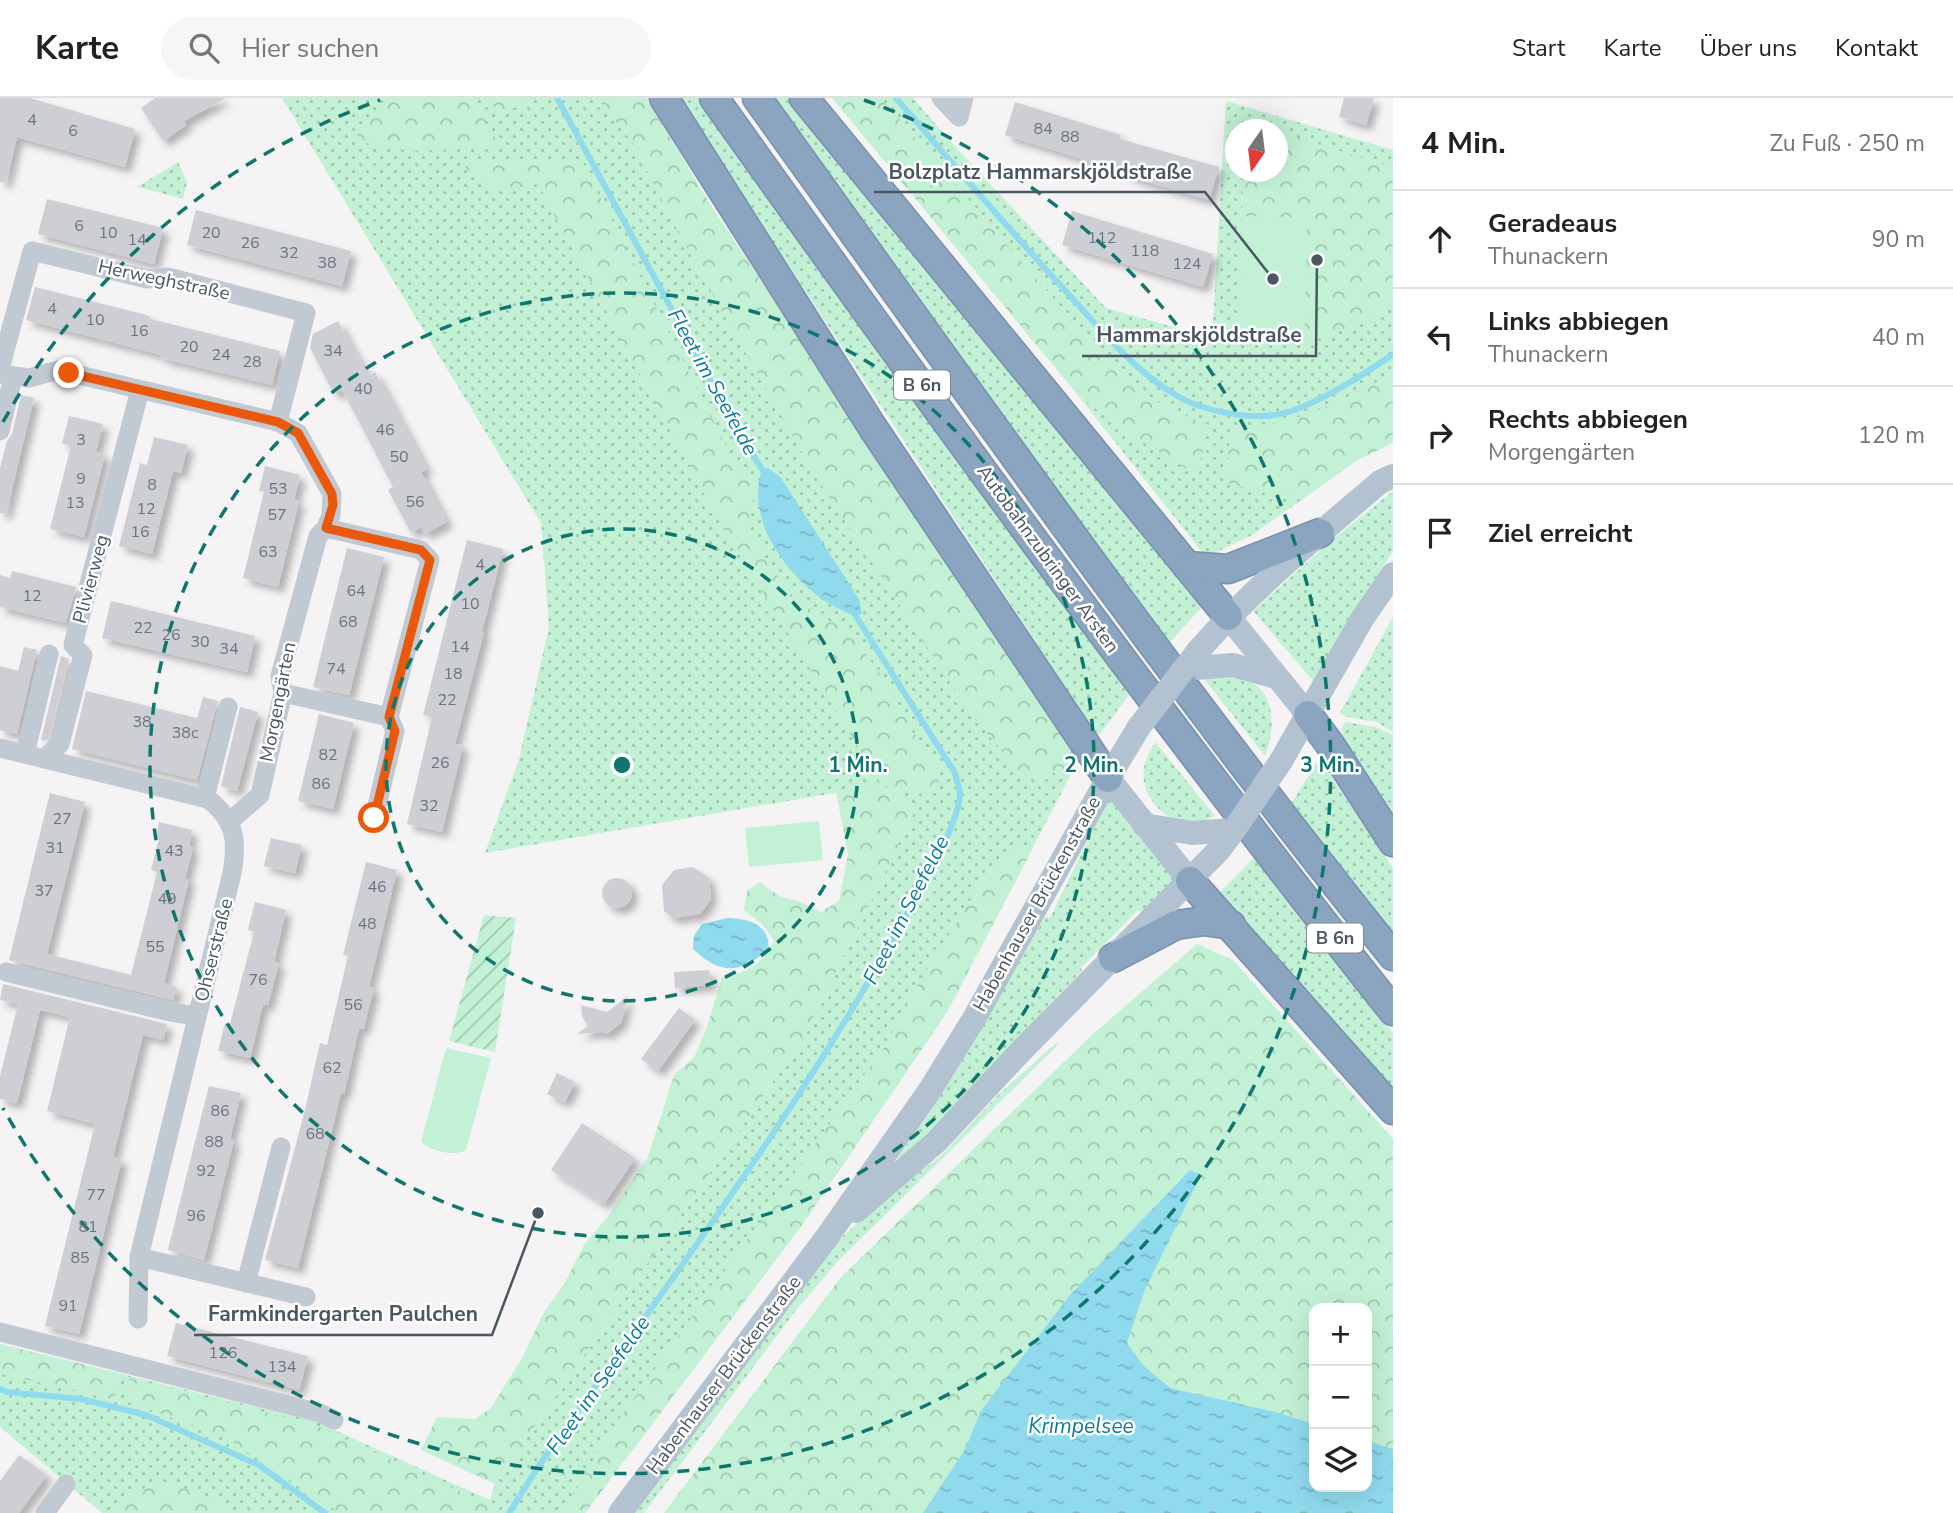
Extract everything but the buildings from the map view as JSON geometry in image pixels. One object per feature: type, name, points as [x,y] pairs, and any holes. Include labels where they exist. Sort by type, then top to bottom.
[{"type":"highway","points":[[664,98],[873,428],[1108,778]]},
{"type":"highway","name":"Autobahnzubringer Arsten","points":[[714,98],[1089,617],[1393,1011]]},
{"type":"highway","name":"Autobahnzubringer Arsten","points":[[757,98],[1092,562],[1393,957]]},
{"type":"highway","points":[[804,98],[1228,616]]},
{"type":"highway","points":[[1187,566],[1228,569],[1320,533]]},
{"type":"highway","points":[[1308,715],[1393,842]]},
{"type":"highway","points":[[1190,881],[1393,1110]]},
{"type":"highway","points":[[1113,958],[1155,927],[1204,921],[1231,925]]},
{"type":"main road","name":"Habenhauser Brückenstraße","points":[[620,1513],[827,1237],[930,1090],[1139,727],[1197,662],[1228,616],[1380,482],[1393,476]]},
{"type":"main road","points":[[1155,927],[1190,881],[1214,842],[1234,830],[1281,761],[1362,619],[1393,573]]},
{"type":"main road","points":[[1228,616],[1308,715]]},
{"type":"main road","points":[[1197,662],[1233,665],[1276,677]]},
{"type":"main road","points":[[1108,778],[1190,881]]},
{"type":"main road","points":[[1144,825],[1214,842]]},
{"type":"main road","name":"Habenhauser Brückenstraße","points":[[827,1237],[936,1142],[1113,958]]},
{"type":"street","points":[[941,98],[959,117],[964,98]]},
{"type":"street","name":"Herweghstraße","points":[[4,373],[32,251],[147,279],[168,277],[306,313],[278,422]]},
{"type":"street","name":"Morgengärten","points":[[4,373],[29,378],[58,370],[278,422],[298,433],[332,494],[333,505],[326,528],[317,536],[280,676],[283,693],[260,795],[230,821]]},
{"type":"street","points":[[0,431],[4,373]]},
{"type":"street","name":"Plivierweg","points":[[35,756],[60,744],[83,655],[73,645],[140,390]]},
{"type":"street","points":[[326,528],[421,550],[430,560],[389,717],[395,731],[374,818]]},
{"type":"street","points":[[35,756],[49,654]]},
{"type":"street","points":[[283,693],[389,717]]},
{"type":"street","points":[[205,798],[228,707]]},
{"type":"street","points":[[0,748],[205,798],[218,807],[230,821]]},
{"type":"street","name":"Ohserstraße","points":[[138,1318],[139,1257],[236,853],[230,821]]},
{"type":"street","points":[[6,972],[198,1016]]},
{"type":"street","points":[[246,1283],[281,1147]]},
{"type":"street","points":[[139,1257],[306,1297]]},
{"type":"street","points":[[0,1332],[320,1413],[334,1420]]},
{"type":"street","points":[[44,1513],[66,1484]]},
{"type":"green space","points":[[282,98],[646,98],[713,209],[1079,759],[947,1012],[802,1225],[585,1513],[102,1513],[0,1427],[0,1344],[317,1422],[490,1500],[495,1484],[804,1037],[915,811],[881,785],[485,853],[519,759],[549,627],[541,523]]},
{"type":"green space","points":[[393,98],[474,98],[495,138],[495,145],[410,150],[360,141],[357,134],[369,119]]},
{"type":"green space","points":[[490,98],[528,98],[499,115]]},
{"type":"green space","points":[[597,98],[646,98],[713,209],[1079,759],[1064,770],[1034,778],[1020,773],[968,710],[811,469],[684,243],[632,142]]},
{"type":"green space","points":[[679,98],[697,98],[1130,693],[1098,737]]},
{"type":"green space","points":[[776,98],[793,98],[1204,605],[1168,644]]},
{"type":"green space","points":[[832,98],[881,98],[1108,362],[1148,397],[1209,425],[1197,475],[1128,433],[1077,394]]},
{"type":"green space","points":[[881,98],[913,98],[1106,308],[1212,338],[1226,101],[1287,119],[1225,119],[1225,182],[1288,182],[1288,119],[1393,150],[1393,443],[1359,459],[1252,535],[1206,557],[1077,394],[1128,433],[1197,474],[1208,425],[1148,397],[1108,362]]},
{"type":"green space","points":[[1288,135],[1393,167],[1393,303],[1368,321],[1310,341],[1239,340],[1243,182],[1288,182]]},
{"type":"green space","points":[[468,159],[582,161],[730,454],[756,486],[748,524],[766,560],[792,595],[819,616],[849,630],[889,687],[912,731],[937,766],[939,784],[929,794],[883,785],[915,811],[804,1037],[495,1484],[421,1450],[437,1417],[475,1419],[491,1408],[522,1358],[544,1312],[564,1284],[584,1245],[609,1215],[648,1157],[674,1075],[694,1057],[707,1027],[722,977],[740,973],[753,966],[774,941],[762,924],[744,910],[747,891],[760,882],[781,897],[801,902],[821,912],[839,901],[848,854],[836,792],[881,784],[718,520],[538,184],[494,189],[465,167]]},
{"type":"green space","points":[[178,162],[187,182],[183,199],[137,187]]},
{"type":"green space","points":[[1242,216],[1307,218],[1304,341],[1239,340]]},
{"type":"green space","points":[[1393,374],[1393,443],[1359,459],[1304,497],[1272,495],[1226,483],[1231,426],[1276,422],[1315,411]]},
{"type":"green space","points":[[1393,491],[1393,551],[1313,681],[1253,611],[1338,535]]},
{"type":"green space","points":[[1393,617],[1393,732],[1377,722],[1347,717],[1340,713]]},
{"type":"green space","points":[[1216,676],[1239,677],[1261,689],[1267,699],[1272,721],[1265,756],[1205,680]]},
{"type":"green space","points":[[1346,722],[1375,727],[1393,735],[1393,816],[1350,753],[1341,729]]},
{"type":"green space","points":[[1155,742],[1215,816],[1200,823],[1188,823],[1167,816],[1158,809],[1146,790],[1144,779],[1144,768]]},
{"type":"green space","points":[[1319,759],[1393,868],[1393,936],[1290,805]]},
{"type":"green space","points":[[1110,795],[1177,877],[1141,912],[1138,910],[948,1112],[898,1158],[950,1080],[1045,917],[1050,918]]},
{"type":"green space","points":[[819,821],[823,860],[749,867],[745,828]]},
{"type":"green space","points":[[1023,844],[1031,852],[947,1012],[802,1225],[585,1513],[563,1513],[607,1436],[885,1046],[918,984],[991,867],[1009,851]]},
{"type":"green space","points":[[1256,856],[1393,1033],[1393,1097],[1216,896]]},
{"type":"green space","points":[[484,915],[516,918],[495,1052],[449,1041]]},
{"type":"green space","points":[[1197,944],[1233,960],[1393,1139],[1393,1513],[664,1513],[841,1277],[1094,1033]]},
{"type":"green space","points":[[1056,1043],[1058,1045],[839,1260],[796,1310],[644,1513],[634,1513],[838,1241],[882,1200],[940,1157],[998,1095]]},
{"type":"green space","points":[[446,1048],[491,1058],[466,1150],[455,1153],[436,1150],[421,1142]]},
{"type":"green space","points":[[0,1344],[122,1374],[114,1399],[0,1374]]},
{"type":"green space","points":[[130,1378],[315,1425],[505,1512],[339,1513],[225,1437],[126,1401]]},
{"type":"green space","points":[[157,1483],[205,1495],[228,1513],[111,1513],[131,1495]]},
{"type":"water","points":[[768,468],[781,478],[859,599],[862,613],[856,617],[827,602],[804,584],[791,571],[770,540],[763,523],[758,487],[762,469]]},
{"type":"water","points":[[728,918],[750,922],[762,929],[768,942],[768,950],[748,964],[730,968],[712,964],[693,949],[694,936],[702,924]]},
{"type":"water","name":"Krimpelsee","points":[[1190,1170],[1201,1175],[1144,1292],[1127,1343],[1143,1365],[1170,1388],[1309,1422],[1309,1492],[1372,1492],[1372,1443],[1393,1449],[1393,1513],[923,1513],[966,1448],[980,1412],[1070,1295]]},
{"type":"waterway","name":"Fleet im Seefelde","points":[[557,98],[739,433],[765,474]]},
{"type":"waterway","points":[[896,98],[1102,331],[1144,373],[1177,396],[1224,413],[1275,415],[1320,399],[1393,354]]},
{"type":"waterway","name":"Fleet im Seefelde","points":[[509,1513],[538,1467],[781,1122],[870,979],[911,906],[954,820],[960,794],[955,773],[852,610]]},
{"type":"waterway","points":[[0,1389],[7,1392],[81,1399],[146,1415],[259,1465],[325,1513]]},
{"type":"place","name":"Hammarskjöldstraße","points":[[1317,260]]},
{"type":"place","name":"Bolzplatz Hammarskjöldstraße","points":[[1273,279]]},
{"type":"place","name":"Farmkindergarten Paulchen","points":[[538,1213]]},
{"type":"route","points":[[69,373],[278,422],[298,433],[332,494],[333,505],[326,528],[421,550],[426,554],[430,560],[389,717],[395,731],[374,818]]}]
